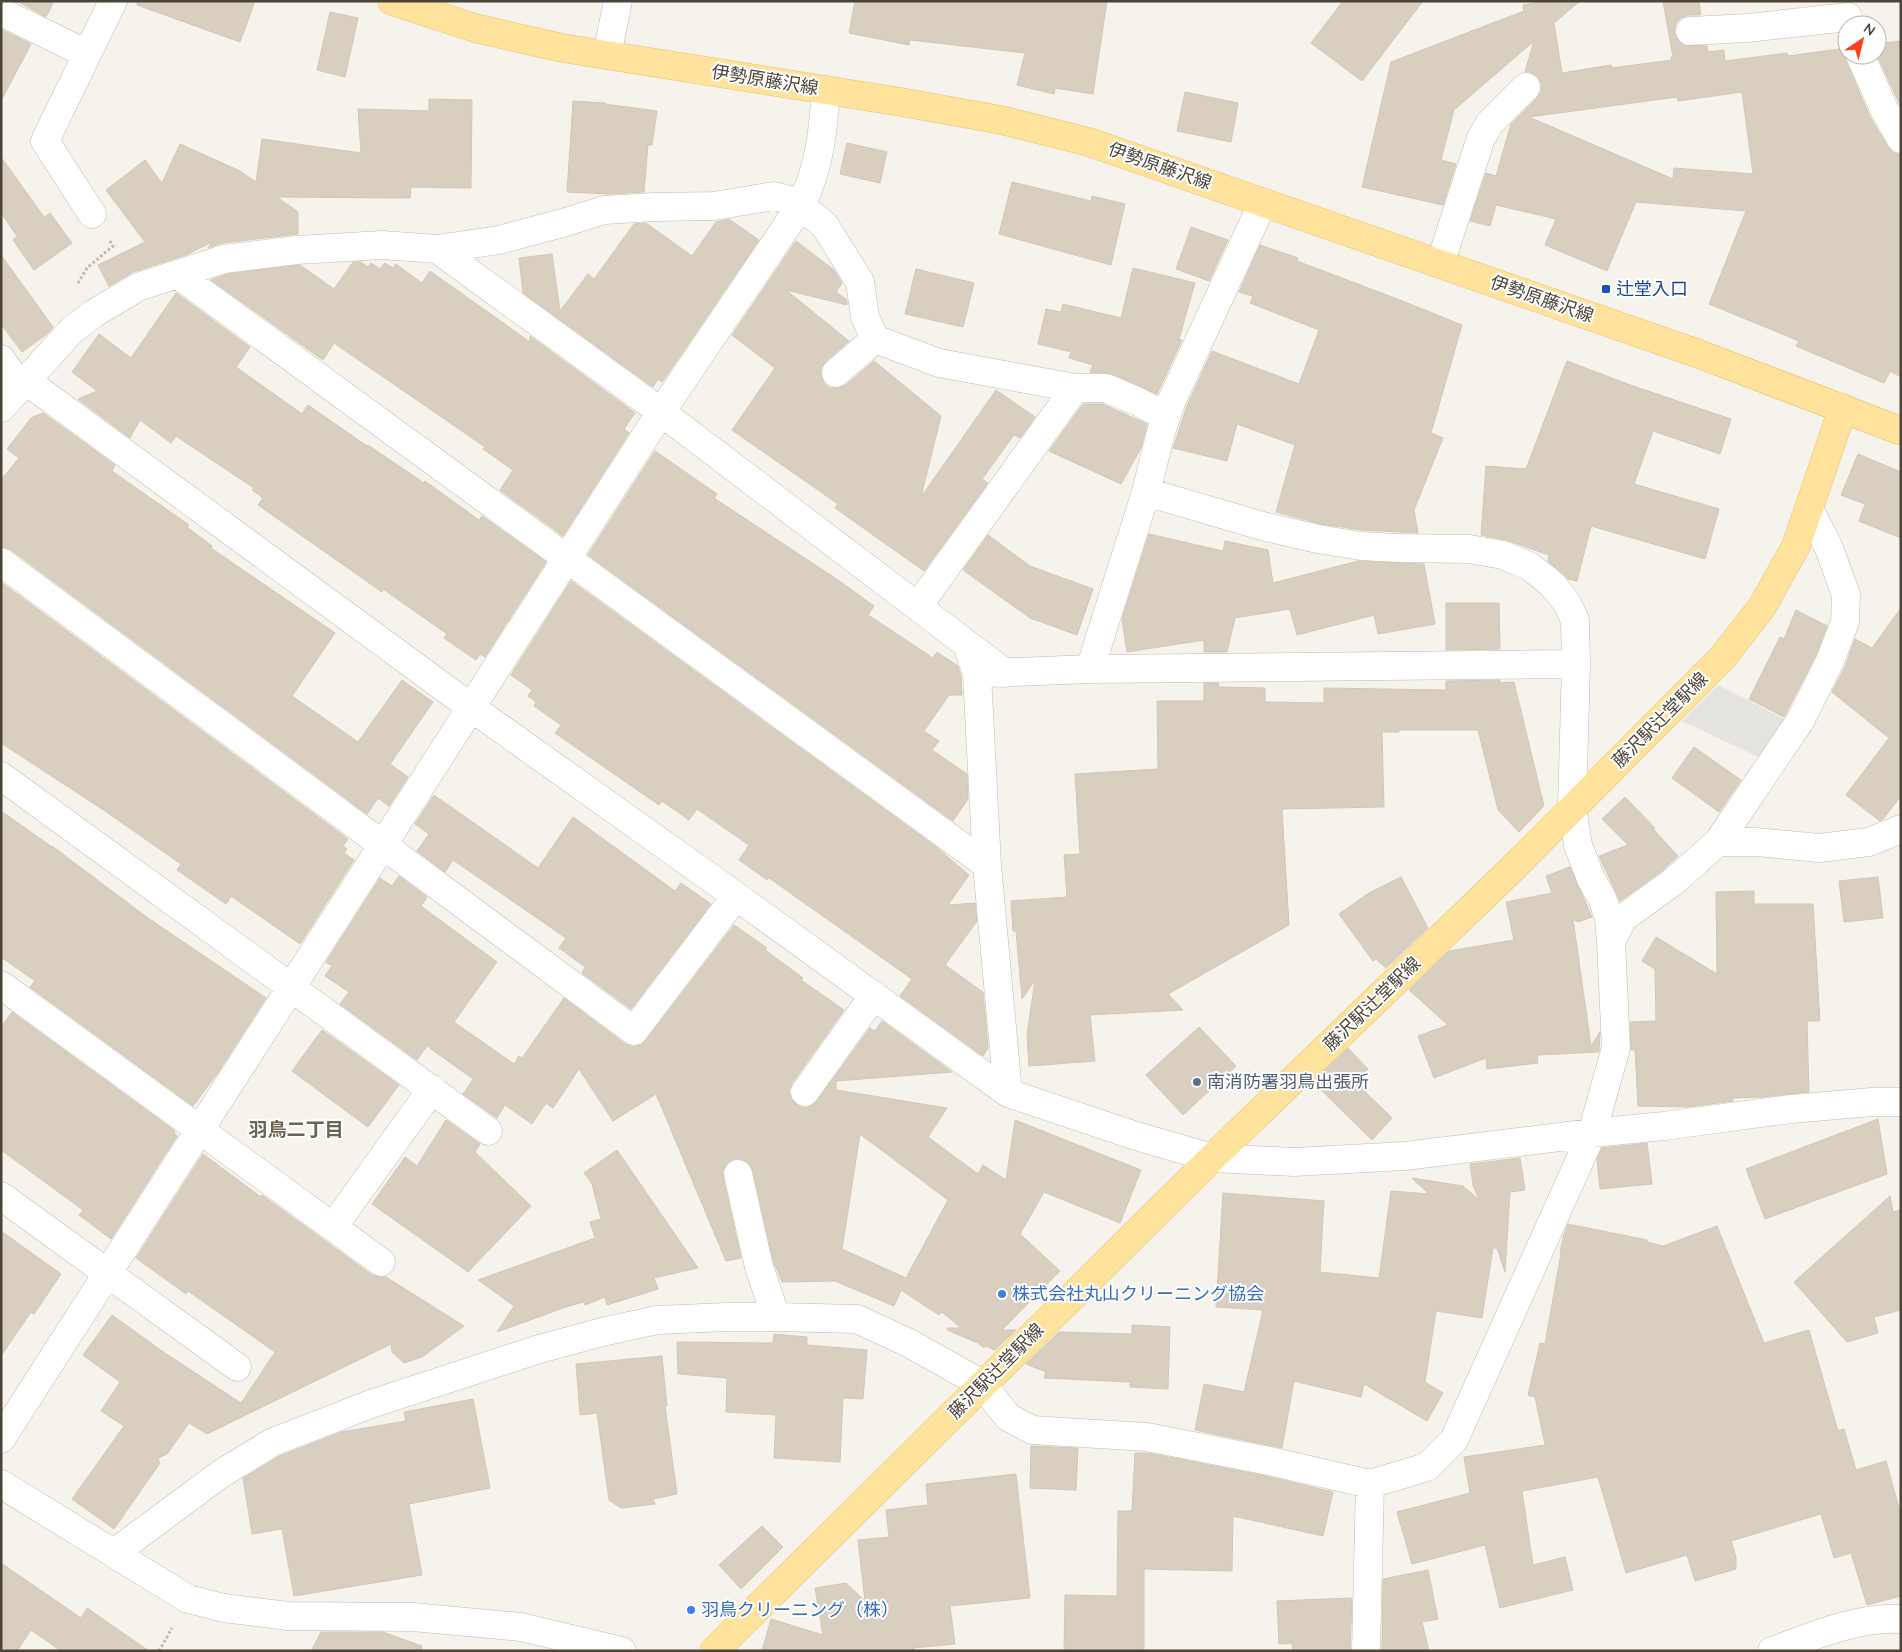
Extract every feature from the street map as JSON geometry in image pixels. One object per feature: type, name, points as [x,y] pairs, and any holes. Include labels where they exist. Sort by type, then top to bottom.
[{"type":"main road","name":"伊勢原藤沢線","points":[[392,1],[475,28],[562,48],[1001,120],[1089,142],[1699,354],[1901,432]]},
{"type":"main road","name":"藤沢駅辻堂駅線","points":[[714,1651],[1212,1158],[1512,869],[1722,658],[1762,607],[1780,578],[1796,546],[1843,408]]},
{"type":"street","points":[[92,214],[44,140],[114,1]]},
{"type":"street","points":[[607,55],[618,1]]},
{"type":"street","points":[[1,12],[87,54]]},
{"type":"street","points":[[1690,32],[1748,28],[1837,17]]},
{"type":"street","points":[[1864,65],[1884,109],[1901,139]]},
{"type":"street","points":[[1440,264],[1481,138],[1490,123],[1526,87]]},
{"type":"street","points":[[1,1439],[661,412],[801,204],[808,192],[822,143],[826,90]]},
{"type":"street","points":[[1,408],[72,330],[93,314],[138,287],[224,259],[297,250],[382,246],[437,249],[499,240],[604,210],[714,206],[774,196],[801,204],[825,226],[860,282],[865,317],[875,339],[939,363],[1075,388],[1106,388],[1139,402],[1166,418]]},
{"type":"street","points":[[1090,670],[1146,492],[1161,432],[1172,400],[1263,202]]},
{"type":"street","points":[[437,249],[661,412],[1005,673]]},
{"type":"street","points":[[177,274],[566,560],[987,865]]},
{"type":"street","points":[[836,373],[875,339]]},
{"type":"street","points":[[1,360],[23,384],[1008,1093],[1136,1136],[1212,1158],[1294,1162],[1405,1156],[1664,1126],[1791,1109],[1872,1102],[1901,1102]]},
{"type":"street","points":[[918,606],[1075,388]]},
{"type":"street","points":[[114,1553],[222,1473],[272,1442],[371,1404],[536,1350],[602,1332],[658,1320],[727,1317],[857,1319],[909,1343],[982,1384],[1008,1417],[1032,1430],[1148,1437],[1269,1461],[1370,1484],[1427,1467],[1454,1440],[1592,1133],[1616,1048],[1609,918],[1578,845],[1572,808],[1576,664],[1575,620],[1568,603],[1552,584],[1529,566],[1503,555],[1469,548],[1361,546],[1318,539],[1266,527],[1146,492]]},
{"type":"street","points":[[1611,942],[1623,918],[1673,882],[1718,842],[1800,721],[1830,661],[1845,622],[1846,595],[1829,548],[1810,509]]},
{"type":"street","points":[[1,562],[634,1031],[736,896]]},
{"type":"street","points":[[966,642],[977,674],[987,865],[1008,1093]]},
{"type":"street","points":[[977,674],[1090,670],[1576,664]]},
{"type":"street","points":[[1,776],[488,1131]]},
{"type":"street","points":[[1718,842],[1756,842],[1819,848],[1869,842],[1901,829]]},
{"type":"street","points":[[1,985],[381,1262]]},
{"type":"street","points":[[805,1092],[874,995]]},
{"type":"street","points":[[334,1227],[432,1090]]},
{"type":"street","points":[[738,1174],[759,1267],[776,1317]]},
{"type":"street","points":[[1,1196],[237,1367]]},
{"type":"street","points":[[1,1484],[188,1599],[224,1608],[288,1616],[413,1617],[521,1627],[622,1651]]},
{"type":"street","points":[[1366,1651],[1370,1484]]},
{"type":"street","points":[[1772,1651],[1820,1633],[1884,1618],[1901,1618]]},
{"type":"path","points":[[72,330],[68,298],[87,268],[113,246],[92,214]]},
{"type":"shaded area","points":[[1718,685],[1792,723],[1765,760],[1682,721]]},
{"type":"building","points":[[17,1],[54,1],[46,17]]},
{"type":"building","points":[[138,1],[255,1],[240,42],[137,5]]},
{"type":"building","points":[[855,1],[1107,1],[1093,94],[1055,88],[1054,94],[1017,85],[1025,53],[910,40],[909,45],[849,33]]},
{"type":"building","points":[[1343,1],[1423,1],[1362,81],[1311,43]]},
{"type":"building","points":[[1545,1],[1580,1],[1554,23],[1562,73],[1611,65],[1612,68],[1672,60],[1663,1],[1699,1],[1701,15],[1689,15],[1681,18],[1676,23],[1674,31],[1677,39],[1683,45],[1707,46],[1708,52],[1724,50],[1725,61],[1787,53],[1788,56],[1837,49],[1837,65],[1848,65],[1870,117],[1888,147],[1894,153],[1901,155],[1901,377],[1890,371],[1884,383],[1796,346],[1799,341],[1709,304],[1746,211],[1636,202],[1607,271],[1545,245],[1556,219],[1496,205],[1490,226],[1470,221],[1486,173],[1496,176],[1511,124],[1541,92],[1541,83],[1537,76],[1530,72],[1525,72],[1534,41],[1454,110],[1441,160],[1456,164],[1443,205],[1362,187],[1391,62],[1524,11],[1523,5]],"holes":[[[1742,92],[1753,174],[1674,168],[1673,179],[1529,117],[1677,97],[1678,101]]]},
{"type":"building","points":[[330,12],[358,18],[345,77],[317,70]]},
{"type":"building","points":[[1,31],[31,44],[1,101]]},
{"type":"building","points":[[1901,41],[1901,107],[1882,65],[1887,65],[1887,43]]},
{"type":"building","points":[[1185,92],[1238,103],[1231,142],[1177,131]]},
{"type":"building","points":[[429,99],[472,100],[471,188],[411,187],[410,198],[277,197],[298,212],[298,234],[222,243],[208,248],[212,242],[186,255],[133,272],[109,286],[98,265],[145,242],[106,190],[145,160],[162,183],[180,144],[240,171],[256,182],[262,139],[361,153],[358,109],[429,111]]},
{"type":"building","points":[[573,101],[605,103],[657,111],[652,145],[648,145],[644,192],[609,194],[567,192]]},
{"type":"building","points":[[847,143],[887,152],[880,183],[840,174]]},
{"type":"building","points":[[1,157],[44,217],[50,213],[72,243],[34,270],[13,240],[17,236],[1,213]]},
{"type":"building","points":[[1012,182],[1091,201],[1092,196],[1125,204],[1111,265],[999,234]]},
{"type":"building","points":[[729,219],[759,240],[662,382],[658,379],[653,387],[523,293],[519,258],[552,254],[560,311],[588,274],[594,279],[634,224],[646,223],[692,256],[716,222]]},
{"type":"building","points":[[1191,227],[1228,240],[1209,281],[1176,269]]},
{"type":"building","points":[[796,241],[834,270],[842,283],[836,292],[847,300],[847,305],[786,290],[849,341],[826,361],[821,368],[821,376],[824,383],[830,388],[839,388],[846,385],[874,361],[941,416],[921,497],[996,390],[1035,417],[1020,438],[1014,435],[982,479],[988,483],[924,571],[835,508],[838,504],[732,430],[775,368],[732,335]]},
{"type":"building","points":[[1260,245],[1298,258],[1297,261],[1462,325],[1431,433],[1443,438],[1414,510],[1418,533],[1363,530],[1321,524],[1276,512],[1295,445],[1237,424],[1227,461],[1173,448],[1187,406],[1212,351],[1299,384],[1319,330],[1250,303],[1253,296],[1239,292]]},
{"type":"building","points":[[1,255],[53,327],[47,334],[22,352],[1,324]]},
{"type":"building","points":[[353,262],[361,262],[368,267],[371,263],[380,269],[385,263],[393,268],[396,264],[422,283],[430,271],[530,342],[530,336],[635,413],[624,429],[629,433],[563,536],[500,490],[513,470],[483,449],[485,447],[334,343],[323,360],[211,280],[227,274],[300,265],[334,289]]},
{"type":"building","points":[[1133,268],[1195,283],[1179,339],[1182,340],[1157,394],[1112,374],[1090,372],[1093,365],[1069,358],[1071,352],[1038,344],[1046,309],[1061,312],[1063,304],[1121,318]]},
{"type":"building","points":[[916,269],[974,283],[963,327],[905,314]]},
{"type":"building","points":[[176,293],[250,347],[236,367],[302,414],[308,405],[367,446],[424,483],[425,481],[479,520],[482,516],[546,562],[485,657],[480,654],[476,660],[444,638],[447,634],[383,589],[382,592],[258,505],[263,498],[252,490],[254,488],[176,436],[171,443],[140,420],[130,438],[78,399],[97,391],[72,372],[99,334],[131,358]]},
{"type":"building","points":[[1567,361],[1633,386],[1731,419],[1720,454],[1653,431],[1634,484],[1719,509],[1705,559],[1591,526],[1577,581],[1568,579],[1548,561],[1549,555],[1506,540],[1481,535],[1486,466],[1526,469]]},
{"type":"building","points":[[1083,404],[1103,404],[1147,424],[1141,448],[1121,484],[1049,451]]},
{"type":"building","points":[[43,413],[115,465],[112,471],[189,525],[187,527],[212,546],[211,548],[335,633],[292,696],[358,742],[402,680],[433,702],[390,764],[408,777],[389,806],[378,798],[367,814],[10,549],[1,547],[1,480],[19,458],[7,449],[31,418]]},
{"type":"building","points":[[655,451],[717,494],[714,498],[874,606],[868,615],[933,658],[937,652],[958,666],[962,695],[949,695],[924,731],[939,741],[932,750],[967,774],[968,799],[953,821],[588,555]]},
{"type":"building","points":[[1858,454],[1901,472],[1901,538],[1859,521],[1865,504],[1841,495]]},
{"type":"building","points":[[1149,534],[1223,551],[1225,541],[1268,550],[1273,583],[1358,561],[1424,564],[1435,624],[1378,634],[1374,615],[1297,635],[1290,609],[1235,618],[1227,652],[1204,652],[1204,640],[1127,652],[1122,619]]},
{"type":"building","points":[[988,535],[1030,566],[1093,589],[1077,635],[1030,618],[963,570]]},
{"type":"building","points":[[571,581],[935,846],[969,875],[948,905],[975,903],[977,921],[945,965],[983,992],[988,1048],[983,1056],[900,996],[912,979],[769,878],[767,880],[739,860],[749,845],[697,809],[689,820],[662,801],[659,805],[555,733],[561,725],[534,706],[536,702],[528,696],[532,690],[511,675]]},
{"type":"building","points":[[1,582],[348,839],[343,846],[347,849],[344,853],[354,860],[300,944],[231,896],[226,904],[177,870],[181,864],[105,811],[1,743]]},
{"type":"building","points":[[1446,603],[1499,603],[1500,649],[1446,650]]},
{"type":"building","points":[[1901,608],[1901,796],[1880,821],[1846,795],[1889,738],[1832,692],[1845,667],[1855,639],[1872,648]]},
{"type":"building","points":[[1796,610],[1827,626],[1816,655],[1784,717],[1749,699],[1780,637],[1784,639]]},
{"type":"building","points":[[1500,680],[1500,683],[1514,682],[1544,806],[1519,832],[1498,810],[1478,730],[1399,730],[1399,732],[1382,732],[1384,807],[1282,809],[1289,925],[1168,994],[1183,1010],[1090,1015],[1095,1061],[1029,1066],[1027,1035],[1035,980],[1022,999],[1016,931],[1013,931],[1011,901],[1067,897],[1064,855],[1080,854],[1075,774],[1158,769],[1157,701],[1204,701],[1204,683],[1219,683],[1218,687],[1265,688],[1265,702],[1324,703],[1324,688],[1446,690],[1446,681]]},
{"type":"building","points":[[1694,747],[1741,780],[1719,812],[1672,778]]},
{"type":"building","points":[[434,795],[538,868],[573,817],[675,891],[681,883],[711,904],[631,1009],[582,973],[585,967],[559,948],[566,938],[453,860],[445,872],[417,851],[429,834],[415,824]]},
{"type":"building","points":[[1625,797],[1655,828],[1653,829],[1678,856],[1663,870],[1620,901],[1599,856],[1628,845],[1602,819]]},
{"type":"building","points":[[1,811],[52,846],[148,918],[266,998],[217,1074],[193,1106],[30,987],[35,981],[1,957]]},
{"type":"building","points":[[1570,867],[1592,917],[1578,922],[1573,919],[1591,1046],[1600,1032],[1599,1052],[1537,1055],[1538,1063],[1487,1069],[1486,1058],[1434,1078],[1418,1036],[1448,1025],[1409,990],[1449,951],[1514,940],[1506,902],[1552,893],[1546,876]]},
{"type":"building","points":[[399,876],[427,897],[421,906],[497,962],[454,1022],[514,1064],[519,1056],[522,1058],[564,998],[625,1044],[633,1047],[641,1045],[734,925],[767,948],[765,950],[803,978],[801,980],[844,1010],[792,1083],[789,1091],[791,1099],[796,1104],[804,1108],[812,1106],[870,1028],[875,1031],[882,1021],[952,1072],[836,1081],[836,1090],[947,1108],[928,1137],[978,1174],[983,1165],[1006,1180],[1015,1120],[1141,1170],[1120,1223],[1044,1192],[1020,1234],[1060,1271],[1002,1330],[1016,1330],[995,1350],[985,1346],[984,1348],[978,1343],[947,1330],[948,1328],[961,1328],[942,1312],[939,1315],[901,1290],[894,1306],[835,1281],[782,1282],[773,1260],[753,1171],[749,1163],[742,1159],[734,1159],[728,1162],[723,1170],[741,1258],[726,1261],[656,1094],[613,1121],[579,1069],[553,1108],[546,1103],[532,1124],[505,1105],[497,1118],[463,1094],[473,1079],[427,1046],[417,1060],[340,1004],[349,992],[325,976],[332,966],[326,962],[380,878],[392,886]],"holes":[[[860,1134],[948,1200],[906,1278],[842,1249]]]},
{"type":"building","points":[[1401,877],[1428,928],[1386,968],[1376,959],[1373,961],[1339,914],[1369,893]]},
{"type":"building","points":[[1878,877],[1883,918],[1844,922],[1839,881]]},
{"type":"building","points":[[1754,891],[1754,904],[1813,904],[1820,1021],[1807,1021],[1809,1092],[1733,1098],[1733,1101],[1688,1107],[1638,1106],[1635,1050],[1631,1050],[1630,1022],[1656,1021],[1655,969],[1642,961],[1656,937],[1717,974],[1716,892]]},
{"type":"building","points":[[12,1012],[175,1131],[174,1133],[177,1136],[111,1239],[79,1215],[83,1210],[1,1150],[1,1027]]},
{"type":"building","points":[[1199,1027],[1236,1066],[1183,1115],[1146,1075]]},
{"type":"building","points":[[322,1030],[399,1085],[368,1127],[292,1071]]},
{"type":"building","points":[[1348,1048],[1368,1069],[1355,1082],[1392,1118],[1372,1140],[1313,1082]]},
{"type":"building","points":[[1878,1119],[1887,1174],[1765,1219],[1746,1169]]},
{"type":"building","points":[[446,1120],[480,1144],[475,1152],[531,1206],[468,1272],[372,1204],[405,1157],[417,1166]]},
{"type":"building","points":[[1647,1143],[1652,1184],[1600,1189],[1597,1159],[1602,1148]]},
{"type":"building","points":[[617,1150],[698,1268],[654,1278],[658,1289],[607,1305],[605,1297],[585,1305],[584,1302],[569,1306],[497,1332],[514,1306],[478,1280],[595,1238],[590,1222],[601,1219],[592,1184],[584,1173]]},
{"type":"building","points":[[203,1154],[372,1275],[386,1277],[464,1326],[422,1357],[404,1363],[392,1352],[391,1344],[207,1434],[189,1423],[167,1454],[158,1458],[160,1463],[114,1529],[72,1499],[124,1426],[101,1411],[120,1382],[83,1355],[112,1315],[162,1351],[241,1403],[275,1352],[188,1291],[186,1294],[136,1258]]},
{"type":"building","points":[[1520,1158],[1525,1190],[1510,1192],[1505,1272],[1497,1248],[1493,1248],[1482,1318],[1436,1311],[1425,1382],[1443,1393],[1427,1421],[1364,1384],[1361,1397],[1294,1381],[1282,1448],[1195,1430],[1204,1384],[1244,1392],[1263,1310],[1216,1307],[1223,1193],[1324,1201],[1320,1272],[1379,1278],[1391,1191],[1429,1194],[1412,1178],[1463,1186],[1479,1200],[1473,1185],[1470,1164]]},
{"type":"building","points":[[1890,1196],[1893,1212],[1901,1210],[1901,1310],[1874,1317],[1878,1333],[1847,1342],[1794,1282]]},
{"type":"building","points":[[1568,1224],[1647,1240],[1647,1242],[1663,1246],[1717,1226],[1764,1343],[1809,1330],[1838,1431],[1844,1429],[1856,1470],[1886,1461],[1901,1515],[1901,1596],[1867,1605],[1851,1553],[1834,1558],[1821,1514],[1731,1541],[1736,1557],[1736,1569],[1695,1581],[1687,1555],[1626,1573],[1598,1477],[1522,1491],[1533,1565],[1565,1557],[1573,1590],[1500,1608],[1485,1545],[1412,1564],[1397,1512],[1470,1493],[1464,1457],[1545,1445],[1535,1397],[1528,1395],[1540,1343],[1545,1344],[1560,1252]]},
{"type":"building","points":[[1,1231],[61,1274],[34,1314],[31,1312],[1,1356]]},
{"type":"building","points":[[1132,1325],[1170,1327],[1168,1389],[1130,1387],[1130,1382],[1044,1378],[1046,1372],[1026,1364],[1059,1332],[1132,1334]]},
{"type":"building","points":[[774,1334],[807,1337],[807,1345],[867,1350],[863,1399],[843,1398],[840,1462],[774,1458],[776,1415],[726,1412],[727,1378],[678,1374],[677,1342],[773,1343]]},
{"type":"building","points":[[662,1356],[667,1406],[665,1406],[677,1494],[653,1499],[655,1504],[621,1508],[609,1500],[597,1413],[580,1415],[576,1364]]},
{"type":"building","points":[[473,1399],[490,1488],[409,1504],[422,1575],[294,1596],[282,1529],[252,1534],[243,1478],[280,1456],[342,1432],[406,1421],[404,1412]]},
{"type":"building","points":[[1031,1446],[1078,1448],[1076,1490],[1030,1488]]},
{"type":"building","points":[[1135,1453],[1148,1453],[1266,1476],[1333,1492],[1323,1536],[1233,1516],[1232,1571],[1144,1569],[1144,1651],[1064,1651],[1065,1595],[1117,1596],[1118,1511],[1132,1511]]},
{"type":"building","points":[[1016,1474],[1030,1598],[950,1606],[955,1644],[913,1648],[916,1651],[762,1651],[771,1619],[823,1635],[815,1588],[846,1583],[865,1601],[858,1540],[889,1537],[886,1510],[928,1505],[926,1484]]},
{"type":"building","points":[[762,1526],[783,1547],[741,1589],[719,1565]]},
{"type":"building","points":[[1,1563],[81,1618],[87,1608],[149,1651],[61,1651],[31,1630],[17,1651],[1,1651]]},
{"type":"building","points":[[1428,1570],[1438,1619],[1422,1622],[1429,1651],[1382,1651],[1383,1579]]},
{"type":"building","points":[[1352,1598],[1350,1651],[1293,1651],[1292,1643],[1279,1644],[1277,1601]]},
{"type":"building","points":[[321,1632],[383,1632],[422,1646],[421,1651],[311,1651]]},
{"type":"place","name":"辻堂入口","points":[[1606,289]]},
{"type":"place","name":"南消防署羽鳥出張所","points":[[1197,1082]]},
{"type":"place","name":"株式会社丸山クリーニング協会","points":[[1002,1294]]},
{"type":"place","name":"羽鳥クリーニング（株）","points":[[691,1610]]},
{"type":"district","name":"羽鳥二丁目","points":[[296,1129]]}]
